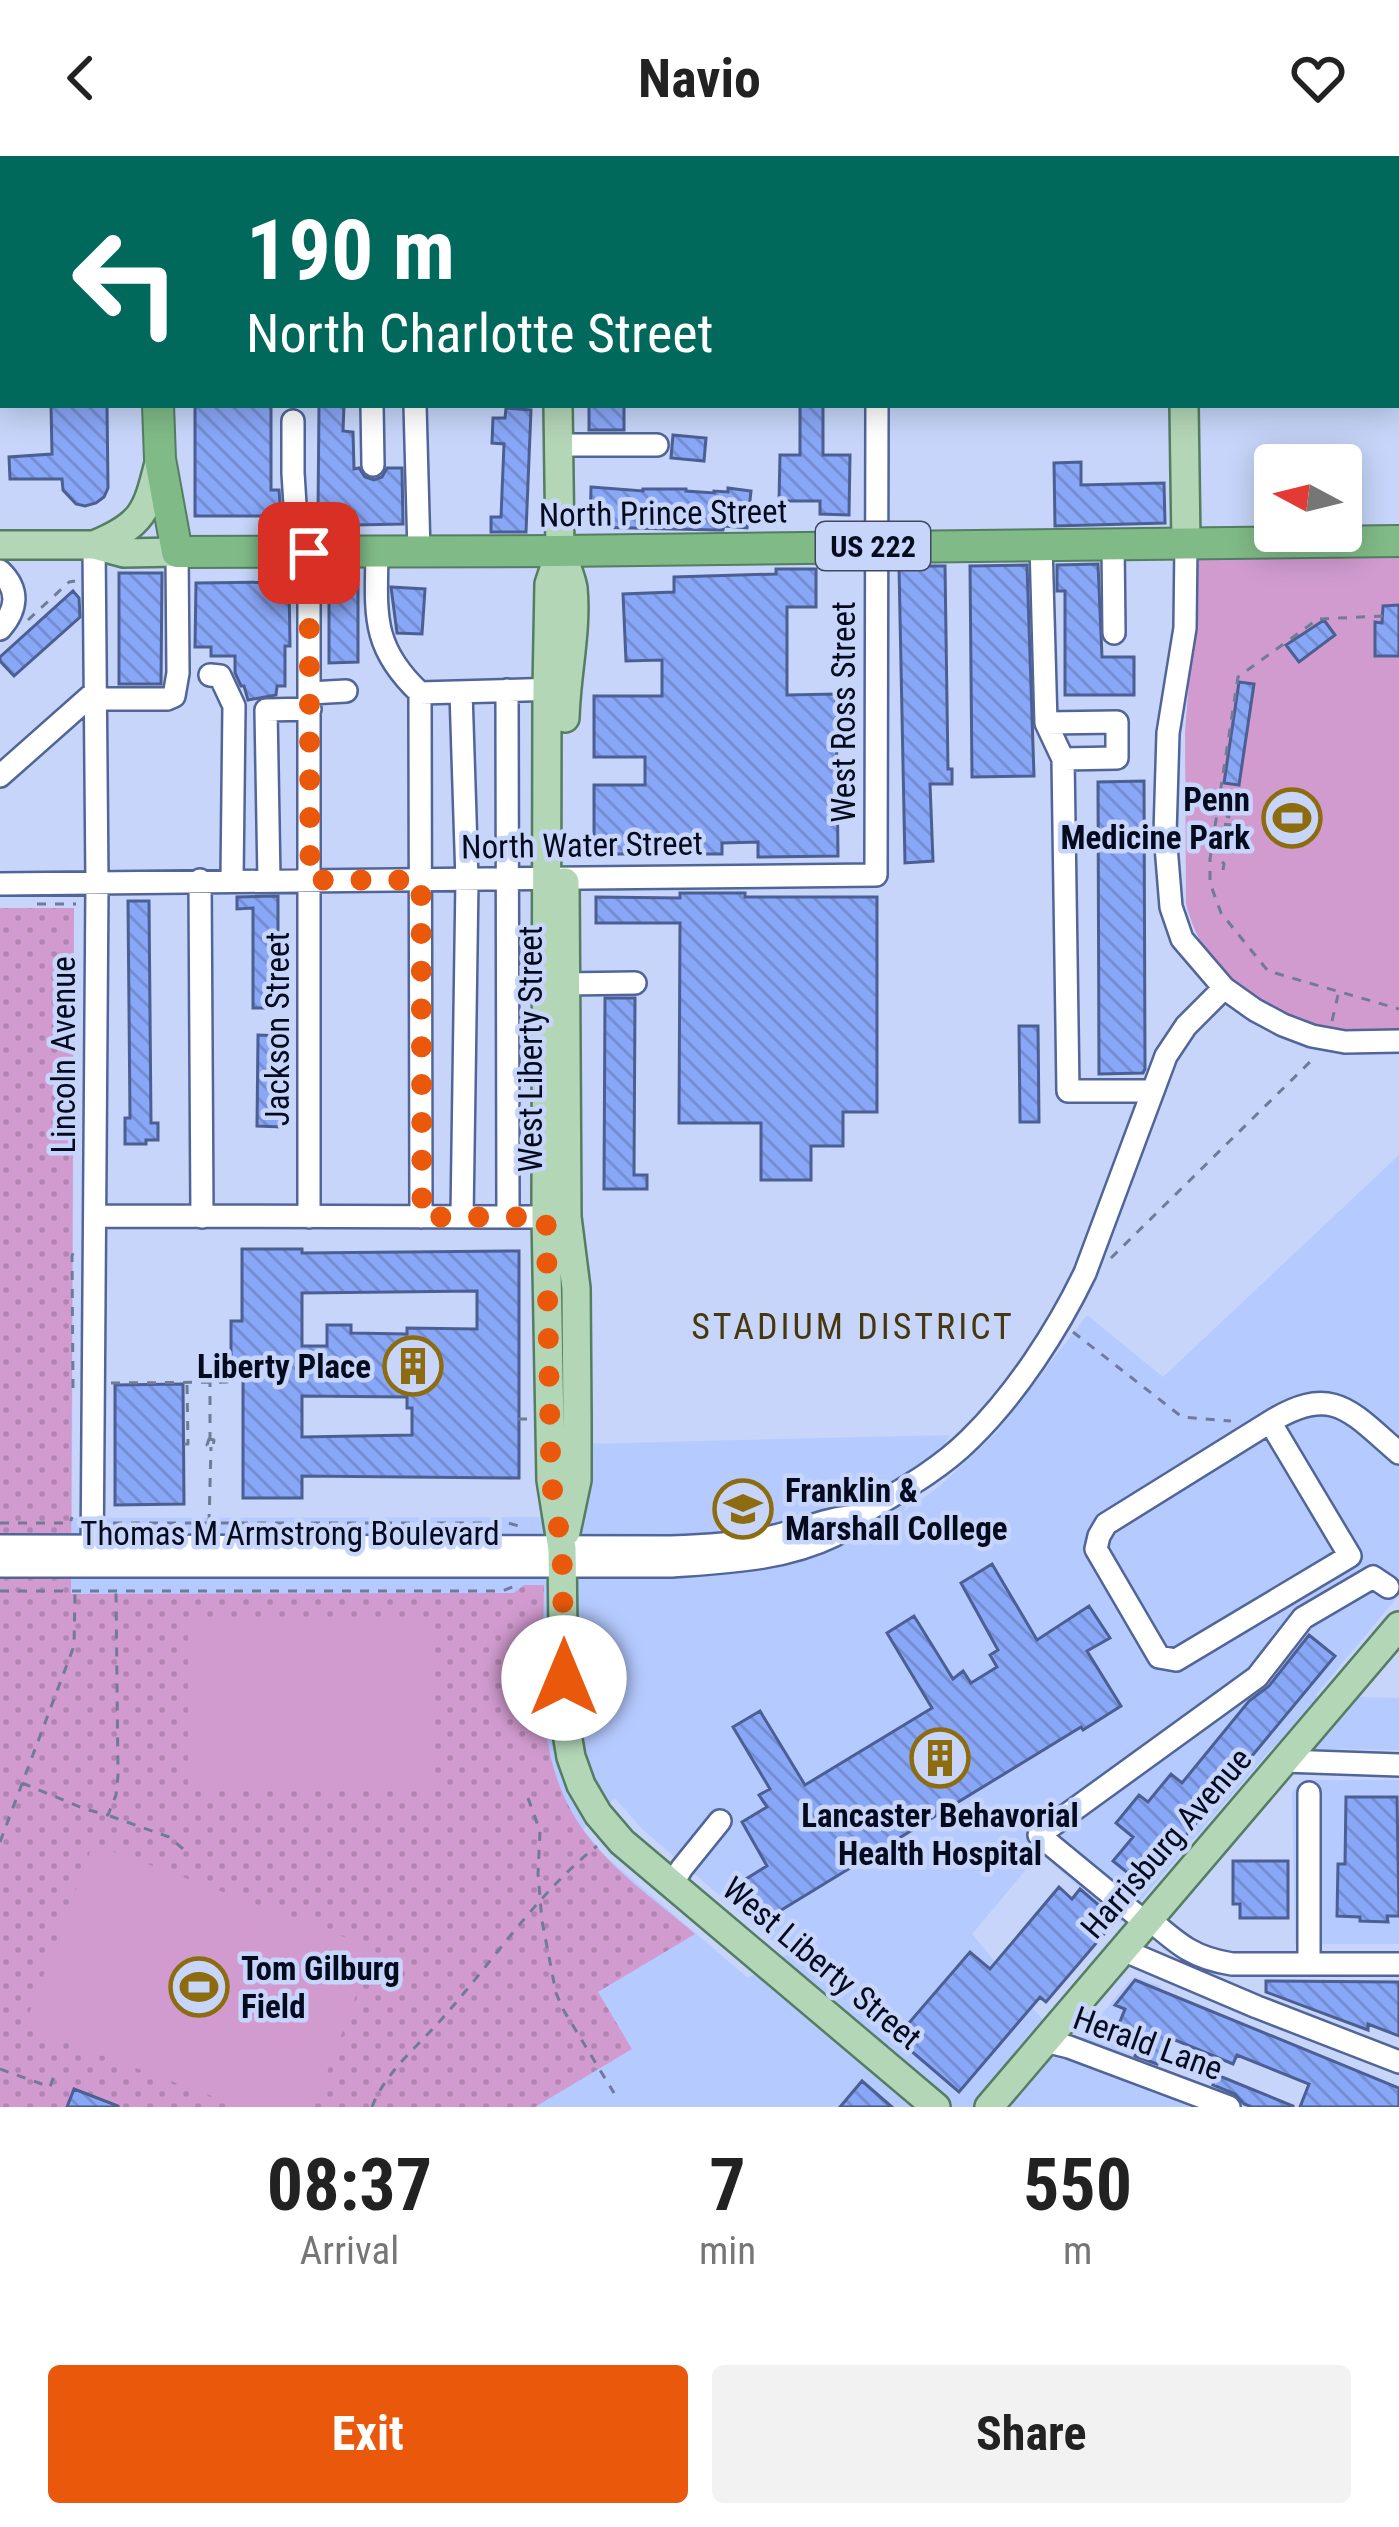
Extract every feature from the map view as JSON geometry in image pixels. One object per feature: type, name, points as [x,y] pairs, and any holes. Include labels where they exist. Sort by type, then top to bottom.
[{"type":"highway","points":[[158,408],[160,459],[177,552]]},
{"type":"highway","name":"North Prince Street","points":[[177,552],[1399,541]]},
{"type":"main road","name":"West Liberty Street","points":[[557,1217],[556,689],[549,584],[560,550],[558,408]]},
{"type":"main road","points":[[1184,408],[1186,543]]},
{"type":"main road","points":[[94,545],[136,521],[148,505],[160,459]]},
{"type":"main road","name":"North Prince Street","points":[[0,545],[94,545],[124,553],[177,552]]},
{"type":"main road","name":"West Liberty Street","points":[[556,879],[566,984],[551,1480],[562,1557],[564,1716],[571,1757],[598,1814],[622,1842],[936,2107]]},
{"type":"main road","name":"Harrisburg Avenue","points":[[989,2107],[1399,1626]]},
{"type":"street","points":[[372,408],[373,465]]},
{"type":"street","points":[[415,408],[424,552]]},
{"type":"street","points":[[424,552],[426,408]]},
{"type":"street","name":"West Ross Street","points":[[876,874],[877,408]]},
{"type":"street","name":"Jackson Street","points":[[293,422],[292,473],[304,553],[310,701],[309,1216]]},
{"type":"street","points":[[559,445],[657,445]]},
{"type":"street","points":[[1186,543],[1185,628],[1168,733],[1165,834],[1171,907],[1182,939],[1224,988],[1283,1025],[1312,1036],[1399,1041]]},
{"type":"street","points":[[1040,544],[1046,723],[1063,758],[1068,1091],[1151,1091]]},
{"type":"street","points":[[1113,544],[1114,633]]},
{"type":"street","name":"Lincoln Avenue","points":[[92,1555],[97,883],[94,545]]},
{"type":"street","points":[[0,776],[96,695],[167,699],[175,695],[177,552]]},
{"type":"street","points":[[377,552],[378,632],[395,664],[420,693],[422,1217]]},
{"type":"street","points":[[0,571],[15,597],[12,614],[0,629]]},
{"type":"street","points":[[210,675],[220,676],[234,709],[232,880]]},
{"type":"street","points":[[420,693],[556,689]]},
{"type":"street","points":[[507,690],[508,1217]]},
{"type":"street","points":[[234,709],[266,710],[346,691]]},
{"type":"street","points":[[460,692],[467,880],[462,1217]]},
{"type":"street","points":[[266,710],[269,880]]},
{"type":"street","points":[[1046,723],[1117,722],[1117,758],[1063,758]]},
{"type":"street","name":"North Water Street","points":[[0,884],[876,874]]},
{"type":"street","points":[[200,880],[202,1216]]},
{"type":"street","points":[[566,984],[635,983]]},
{"type":"street","name":"Thomas M Armstrong Boulevard","points":[[0,1546],[92,1555],[562,1557],[731,1545],[808,1528],[834,1517],[857,1516],[899,1493],[971,1438],[1039,1354],[1085,1273],[1166,1056],[1186,1026],[1224,988]]},
{"type":"street","points":[[95,1216],[557,1217]]},
{"type":"street","points":[[1270,1422],[1350,1556],[1177,1660],[1159,1657],[1096,1549],[1106,1524],[1294,1407],[1332,1404],[1349,1410],[1399,1454]]},
{"type":"street","name":"Thomas M Armstrong Boulevard","points":[[0,1566],[92,1555]]},
{"type":"street","points":[[1388,1587],[1373,1577],[1304,1618],[1257,1677],[1040,1835],[1194,1955],[1232,1964],[1399,1964]]},
{"type":"street","points":[[1284,1762],[1399,1765]]},
{"type":"street","points":[[1309,1793],[1309,1964]]},
{"type":"street","points":[[672,1884],[720,1821]]},
{"type":"street","points":[[1123,1950],[1399,2062]]},
{"type":"street","points":[[1226,1994],[1232,1964]]},
{"type":"street","name":"Herald Lane","points":[[1045,2041],[1229,2107]]},
{"type":"path","points":[[1382,616],[1318,619],[1238,677],[1210,883],[1221,913],[1261,965],[1276,975],[1399,1009]]},
{"type":"path","points":[[1223,870],[1225,836],[1220,824],[1232,824],[1233,818],[1226,816]]},
{"type":"path","points":[[1210,859],[1221,860]]},
{"type":"path","points":[[23,904],[77,904],[77,911]]},
{"type":"path","points":[[1103,1266],[1331,1034],[1338,994]]},
{"type":"path","points":[[73,1388],[72,1256],[76,1240]]},
{"type":"path","points":[[1068,1328],[1182,1417],[1241,1420]]},
{"type":"path","points":[[110,1383],[236,1382],[235,1364]]},
{"type":"path","points":[[209,1523],[211,1447],[215,1442],[210,1438],[210,1380]]},
{"type":"path","points":[[184,1444],[188,1444],[187,1382]]},
{"type":"path","points":[[0,1523],[70,1523],[74,1514]]},
{"type":"path","points":[[742,1529],[744,1516],[769,1516],[770,1523],[778,1524]]},
{"type":"path","points":[[109,1523],[508,1523],[519,1526],[519,1535],[529,1535]]},
{"type":"path","points":[[0,1591],[502,1591],[522,1580]]},
{"type":"path","points":[[0,1841],[74,1646],[75,1591]]},
{"type":"path","points":[[108,1815],[118,1776],[116,1591]]},
{"type":"path","points":[[22,1783],[169,1837],[189,1854]]},
{"type":"path","points":[[528,1798],[541,1841],[540,1901],[556,1993],[614,2093]]},
{"type":"path","points":[[372,2107],[380,2086],[448,2013],[540,1901],[598,1845]]},
{"type":"path","points":[[0,2069],[50,2087],[55,2073]]},
{"type":"shaded area","name":"Penn Medicine Park","points":[[1399,552],[1399,1035],[1365,1034],[1331,1030],[1268,1007],[1217,965],[1198,937],[1186,904],[1185,732],[1199,554]]},
{"type":"shaded area","name":"Franklin & Marshall College","points":[[0,908],[74,908],[72,1518],[581,1517],[583,1444],[950,1435],[903,1512],[940,1486],[996,1433],[1087,1315],[1163,1377],[1399,1155],[1399,1595],[1315,1696],[1399,1698],[1399,1750],[1272,1748],[1121,1923],[1040,1853],[972,1934],[1070,2053],[1129,1981],[1135,1977],[1161,1986],[1127,2074],[1214,2107],[0,2107]],"holes":[[[615,1798],[642,1829],[788,1954],[748,1978],[604,1855],[583,1829]]]},
{"type":"shaded area","points":[[0,908],[74,908],[71,1594],[514,1593],[524,1585],[544,1585],[546,1728],[563,1794],[604,1855],[695,1934],[598,1992],[632,2049],[535,2107],[0,2107]]},
{"type":"shaded area","points":[[188,1618],[435,1618],[435,1787],[188,1788]]},
{"type":"shaded area","points":[[1304,1780],[1399,1780],[1399,1944],[1295,1944],[1292,1792]]},
{"type":"shaded area","name":"Tom Gilburg Field","points":[[93,1844],[374,1948],[314,2107],[242,2107],[24,2027]]},
{"type":"building","points":[[51,408],[107,408],[108,488],[104,497],[85,506],[76,504],[63,490],[62,479],[10,479],[9,457],[52,454]]},
{"type":"building","points":[[195,408],[271,408],[271,490],[279,490],[281,516],[195,516]]},
{"type":"building","points":[[319,408],[344,408],[343,431],[353,432],[354,469],[374,480],[387,468],[402,468],[403,524],[354,525],[354,512],[318,513]]},
{"type":"building","points":[[506,408],[531,410],[526,532],[491,532],[491,517],[501,517],[504,444],[492,443],[493,418],[505,418]]},
{"type":"building","points":[[589,408],[624,408],[624,430],[589,430]]},
{"type":"building","points":[[800,408],[823,408],[823,455],[850,455],[849,515],[820,514],[820,501],[779,501],[780,455],[800,455]]},
{"type":"building","points":[[673,435],[706,438],[704,461],[671,458]]},
{"type":"building","points":[[1081,462],[1081,485],[1164,483],[1165,523],[1055,526],[1054,463]]},
{"type":"building","points":[[591,487],[751,491],[747,528],[590,527]]},
{"type":"building","points":[[1098,564],[1102,657],[1134,657],[1134,695],[1065,695],[1065,591],[1057,591],[1057,565]]},
{"type":"building","points":[[1027,565],[1034,776],[972,777],[970,566]]},
{"type":"building","points":[[899,566],[945,566],[948,769],[952,769],[952,784],[930,784],[933,861],[905,863]]},
{"type":"building","points":[[776,569],[816,569],[816,607],[787,607],[787,695],[836,694],[838,856],[758,857],[758,842],[722,843],[722,854],[594,854],[594,785],[645,785],[645,757],[594,757],[594,696],[662,696],[662,660],[626,661],[623,594],[674,592],[674,577],[776,574]]},
{"type":"building","points":[[119,573],[162,573],[161,684],[119,684]]},
{"type":"building","points":[[289,582],[285,686],[277,686],[276,695],[248,700],[235,673],[235,656],[211,656],[211,647],[195,647],[196,583]]},
{"type":"building","points":[[329,585],[358,585],[358,662],[329,663]]},
{"type":"building","points":[[391,587],[425,589],[422,634],[397,633]]},
{"type":"building","points":[[73,591],[79,598],[80,617],[14,676],[0,657]]},
{"type":"building","points":[[1399,605],[1399,656],[1375,656],[1375,622],[1382,623],[1383,606]]},
{"type":"building","points":[[1324,620],[1335,635],[1299,662],[1286,645]]},
{"type":"building","points":[[1239,682],[1254,684],[1239,785],[1224,783]]},
{"type":"building","points":[[1144,781],[1145,1069],[1143,1073],[1099,1074],[1098,782]]},
{"type":"building","points":[[680,893],[877,897],[877,1112],[843,1112],[843,1146],[811,1146],[811,1180],[761,1180],[761,1123],[679,1123],[680,923],[596,923],[596,897],[680,898]]},
{"type":"building","points":[[278,896],[278,1008],[253,1008],[253,908],[237,909],[237,897]]},
{"type":"building","points":[[128,901],[149,901],[151,1123],[158,1123],[158,1140],[146,1140],[146,1144],[125,1144],[125,1118],[130,1118]]},
{"type":"building","points":[[605,998],[635,998],[634,1175],[647,1175],[647,1189],[604,1189]]},
{"type":"building","points":[[1019,1026],[1038,1026],[1039,1122],[1020,1122]]},
{"type":"building","points":[[258,1035],[284,1036],[282,1127],[257,1126]]},
{"type":"building","name":"Liberty Place","points":[[242,1249],[519,1251],[519,1478],[302,1476],[302,1498],[243,1498],[243,1365],[231,1364],[231,1321],[242,1321]],"holes":[[[477,1291],[477,1329],[351,1333],[351,1325],[327,1325],[327,1346],[302,1346],[302,1293]],[[302,1396],[407,1397],[412,1435],[302,1437]]]},
{"type":"building","points":[[183,1384],[184,1504],[115,1505],[115,1385]]},
{"type":"building","name":"Lancaster Behavorial Health Hospital","points":[[992,1564],[1037,1640],[1089,1606],[1110,1638],[1087,1651],[1121,1706],[770,1917],[733,1887],[767,1866],[742,1822],[767,1807],[759,1795],[770,1789],[733,1727],[760,1711],[805,1785],[932,1708],[887,1633],[914,1616],[953,1679],[963,1671],[971,1683],[997,1667],[990,1655],[998,1650],[961,1583]]},
{"type":"building","points":[[1309,1635],[1335,1656],[1144,1886],[1113,1861],[1133,1837],[1116,1823],[1139,1795],[1148,1802],[1171,1774],[1182,1783]]},
{"type":"building","points":[[1346,1797],[1397,1797],[1399,1916],[1387,1916],[1388,1922],[1337,1916],[1338,1864],[1345,1864]]},
{"type":"building","points":[[1233,1861],[1288,1861],[1288,1918],[1240,1918],[1240,1904],[1233,1904]]},
{"type":"building","points":[[1059,1887],[1072,1899],[1080,1889],[1116,1920],[1046,2002],[1040,1997],[959,2092],[896,2038],[970,1952],[990,1969]]},
{"type":"building","points":[[1135,1980],[1399,2088],[1399,2107],[1300,2107],[1309,2084],[1237,2055],[1233,2064],[1168,2037],[1157,2064],[1135,2056],[1144,2033],[1119,2024],[1125,2009],[1115,2005]]},
{"type":"building","points":[[1266,1981],[1399,1982],[1399,2036],[1368,2024],[1368,2030],[1266,1992]]},
{"type":"building","points":[[1217,2075],[1293,2107],[1244,2104],[1235,2094],[1213,2085]]},
{"type":"building","points":[[862,2081],[892,2107],[840,2107]]},
{"type":"building","points":[[74,2089],[118,2106],[118,2107],[67,2107]]},
{"type":"place","name":"Penn Medicine Park","points":[[1292,818]]},
{"type":"place","name":"Liberty Place","points":[[413,1366]]},
{"type":"place","name":"Franklin & Marshall College","points":[[743,1509]]},
{"type":"place","name":"Lancaster Behavorial Health Hospital","points":[[940,1758]]},
{"type":"place","name":"Tom Gilburg Field","points":[[199,1987]]},
{"type":"district","name":"STADIUM DISTRICT","points":[[853,1327]]},
{"type":"route","points":[[309,553],[310,880],[421,880],[422,1217],[546,1217],[551,1480],[562,1549],[564,1678]]}]
